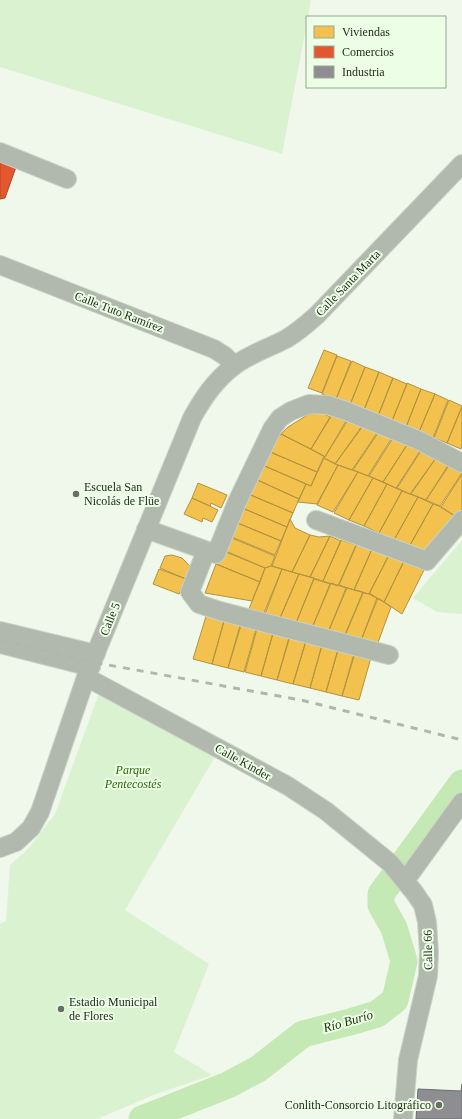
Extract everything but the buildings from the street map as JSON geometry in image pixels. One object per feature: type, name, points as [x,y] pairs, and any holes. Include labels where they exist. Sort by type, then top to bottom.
[{"type":"street","points":[[0,152],[67,179]]},
{"type":"street","name":"Calle Santa Marta","points":[[216,380],[234,365],[286,339],[303,328],[462,164]]},
{"type":"street","name":"Calle Tuto Ramírez","points":[[0,265],[214,349],[225,356],[234,365]]},
{"type":"street","name":"Calle 5","points":[[0,848],[16,842],[30,828],[40,812],[91,666],[146,529],[192,418],[203,398],[216,380]]},
{"type":"street","points":[[146,529],[216,554],[237,502],[272,429],[280,418],[291,411],[309,404],[328,405],[418,440],[462,463]]},
{"type":"street","points":[[316,520],[427,561],[462,520]]},
{"type":"street","points":[[206,551],[190,592],[200,604],[220,611],[389,655]]},
{"type":"street","points":[[0,631],[91,666]]},
{"type":"street","points":[[0,644],[91,666]]},
{"type":"street","name":"Calle Kinder","points":[[91,666],[288,786],[326,811],[390,863],[405,881]]},
{"type":"street","points":[[405,881],[462,802]]},
{"type":"street","name":"Calle 66","points":[[403,1119],[408,1060],[428,976],[429,952],[427,922],[423,905],[405,881]]},
{"type":"green space","points":[[0,0],[311,0],[308,16],[306,16],[306,28],[282,154],[0,67]]},
{"type":"green space","points":[[462,540],[462,614],[437,612],[413,598]]},
{"type":"green space","name":"Parque Pentecostés","points":[[102,685],[216,755],[125,910],[209,964],[174,1052],[212,1075],[156,1094],[97,1119],[0,1119],[0,924],[6,921],[10,865],[27,850],[55,814]]},
{"type":"waterway","name":"Río Burío","points":[[142,1119],[228,1085],[258,1069],[303,1034],[377,1014],[395,1000],[404,961],[394,928],[381,905],[381,894],[462,783]]},
{"type":"railway","points":[[0,640],[92,662],[301,700],[462,740]]},
{"type":"place","name":"Escuela San Nicolás de Flüe","points":[[76,494]]},
{"type":"place","name":"Estadio Municipal de Flores","points":[[61,1009]]},
{"type":"place","name":"Conlith-Consorcio Litográfico","points":[[439,1105]]}]
